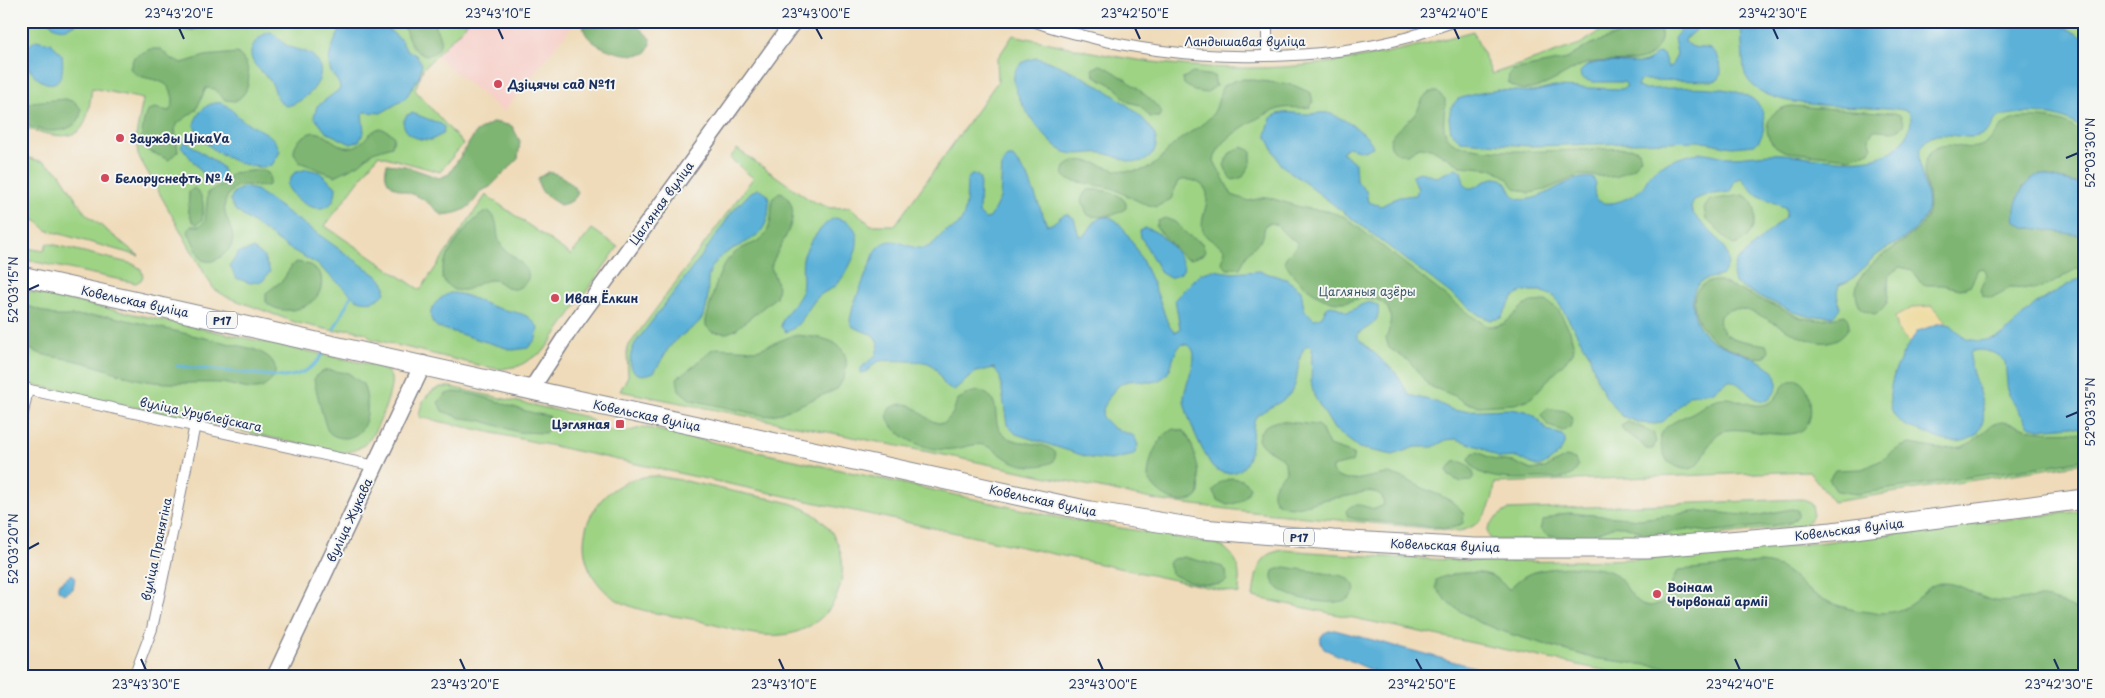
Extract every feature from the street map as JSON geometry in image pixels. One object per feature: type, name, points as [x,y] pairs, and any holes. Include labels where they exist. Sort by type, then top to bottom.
[{"type":"highway","name":"Ковельская вуліца","points":[[21,276],[532,388],[572,399],[1090,511],[1202,529],[1333,540],[1475,548],[1657,547],[1832,532],[2082,500]]},
{"type":"main road","name":"вуліца Жукава","points":[[275,677],[423,364]]},
{"type":"street","points":[[21,28],[26,21]]},
{"type":"street","name":"Цагляная вуліца","points":[[532,388],[567,334],[794,21]]},
{"type":"street","name":"Ландышавая вуліца","points":[[1034,21],[1110,43],[1159,51],[1267,55],[1321,53],[1359,47],[1408,37],[1456,21]]},
{"type":"street","points":[[1266,21],[1267,55]]},
{"type":"street","points":[[21,422],[25,388]]},
{"type":"street","name":"вуліца Урублеўскага","points":[[25,388],[375,466]]},
{"type":"street","name":"вуліца Пранягіна","points":[[134,677],[152,629],[194,425]]},
{"type":"shaded area","name":"Дзіцячы сад №11","points":[[469,21],[576,21],[503,112],[436,56]]},
{"type":"green space","points":[[21,21],[469,21],[423,69],[415,90],[463,144],[440,172],[378,155],[325,226],[420,290],[486,195],[571,255],[592,229],[618,247],[544,351],[519,366],[501,369],[372,339],[366,333],[349,329],[335,331],[297,323],[227,297],[214,289],[207,278],[138,155],[136,136],[143,99],[92,88],[87,118],[78,132],[63,136],[21,127]]},
{"type":"green space","points":[[178,21],[219,21],[189,31],[183,29]]},
{"type":"green space","points":[[401,21],[432,21],[440,40],[438,49],[429,55],[417,52],[410,43]]},
{"type":"green space","points":[[584,21],[632,21],[650,38],[651,44],[646,53],[638,55],[618,53],[606,49],[588,38],[584,30]]},
{"type":"green space","name":"Цагляныя азёры","points":[[1617,21],[2084,21],[2084,463],[1833,502],[1809,471],[1495,483],[1492,500],[1485,514],[1474,525],[1459,531],[1252,512],[1161,501],[954,457],[620,391],[628,376],[627,348],[753,178],[730,158],[737,149],[810,200],[830,208],[850,207],[871,225],[895,225],[998,81],[997,59],[1013,35],[1091,52],[1150,62],[1249,68],[1286,67],[1360,58],[1435,42],[1473,31],[1492,74],[1580,44]]},
{"type":"green space","points":[[1642,21],[1656,25],[1660,29],[1661,34],[1658,46],[1649,56],[1643,59],[1635,61],[1592,62],[1536,88],[1516,88],[1508,82],[1509,74],[1513,70],[1567,59],[1589,45],[1625,32]]},
{"type":"green space","points":[[150,49],[161,49],[171,59],[182,63],[205,56],[237,53],[246,64],[248,71],[248,85],[245,92],[235,101],[225,100],[215,89],[206,88],[196,110],[178,123],[175,129],[178,151],[169,160],[147,150],[141,139],[144,120],[149,110],[155,108],[169,111],[173,101],[169,88],[165,84],[140,76],[130,68],[134,57]]},
{"type":"green space","points":[[1100,65],[1124,78],[1143,93],[1158,107],[1161,112],[1159,117],[1150,117],[1140,105],[1128,102],[1114,86],[1095,76],[1092,69]]},
{"type":"green space","points":[[1193,73],[1214,76],[1216,86],[1206,93],[1194,91],[1184,84],[1183,78]]},
{"type":"green space","points":[[1245,79],[1293,85],[1311,93],[1313,103],[1310,107],[1283,108],[1271,112],[1240,129],[1222,144],[1214,161],[1232,195],[1249,201],[1267,197],[1303,208],[1328,211],[1345,217],[1470,315],[1487,326],[1505,323],[1522,307],[1531,302],[1546,301],[1558,309],[1570,331],[1574,347],[1573,353],[1531,398],[1515,404],[1479,406],[1466,403],[1455,396],[1429,386],[1410,362],[1389,348],[1386,338],[1390,324],[1387,307],[1376,300],[1368,298],[1342,302],[1331,301],[1315,293],[1299,281],[1288,267],[1285,261],[1286,257],[1297,246],[1297,242],[1287,236],[1275,224],[1269,223],[1265,225],[1263,237],[1248,253],[1240,268],[1227,269],[1222,263],[1225,250],[1207,237],[1203,231],[1202,224],[1207,192],[1197,182],[1192,180],[1178,181],[1171,199],[1156,207],[1142,203],[1112,188],[1068,180],[1063,174],[1065,167],[1079,161],[1086,161],[1123,171],[1143,170],[1150,167],[1178,141],[1212,115],[1223,86],[1236,80]]},
{"type":"green space","points":[[1431,92],[1437,92],[1445,99],[1445,131],[1450,140],[1462,146],[1507,151],[1633,148],[1639,151],[1641,158],[1632,169],[1616,177],[1580,175],[1545,190],[1529,193],[1515,188],[1506,177],[1494,169],[1461,166],[1431,148],[1419,147],[1408,154],[1399,154],[1392,148],[1391,138],[1415,114],[1423,99]]},
{"type":"green space","points":[[65,99],[75,102],[81,109],[79,118],[74,125],[66,129],[47,131],[28,126],[21,121],[21,110],[32,102]]},
{"type":"green space","points":[[1792,106],[1895,113],[1900,115],[1904,124],[1901,128],[1894,131],[1874,130],[1869,138],[1872,147],[1870,152],[1849,158],[1788,152],[1772,142],[1767,128],[1769,120],[1774,113]]},
{"type":"green space","points":[[2019,118],[2056,120],[2066,123],[2080,134],[2084,142],[2084,185],[2041,175],[2023,187],[2015,210],[2031,228],[2084,236],[2084,264],[2049,285],[2035,289],[2010,288],[1991,298],[1982,295],[1980,289],[1987,274],[1984,268],[1978,269],[1971,285],[1960,289],[1943,285],[1926,285],[1920,282],[1912,270],[1900,267],[1889,275],[1888,298],[1884,307],[1874,314],[1863,310],[1856,297],[1857,285],[1864,273],[1874,262],[1921,226],[1927,216],[1929,207],[1924,168],[1926,159],[1932,151],[1948,145],[1970,148],[1981,146],[1988,142],[2004,125]]},
{"type":"green space","points":[[494,122],[512,126],[520,141],[518,159],[490,187],[481,191],[465,209],[442,215],[424,200],[395,188],[387,179],[387,164],[405,166],[439,178],[449,174],[476,132]]},
{"type":"green space","points":[[380,128],[390,132],[394,137],[392,146],[373,152],[359,164],[335,176],[299,162],[294,153],[298,142],[310,133],[322,134],[339,145],[352,147],[360,144],[372,132]]},
{"type":"green space","points":[[1243,147],[1251,151],[1251,163],[1243,177],[1233,180],[1229,177],[1224,165],[1230,153]]},
{"type":"green space","points":[[21,156],[44,162],[59,172],[85,213],[139,256],[46,230],[37,221],[21,218]]},
{"type":"green space","points":[[260,170],[268,173],[270,177],[269,185],[240,185],[232,190],[226,198],[225,214],[233,241],[230,248],[221,257],[213,261],[201,259],[188,232],[191,226],[200,226],[205,221],[208,192],[222,185],[232,173]]},
{"type":"green space","points":[[548,172],[562,177],[572,185],[578,192],[573,200],[560,205],[544,194],[538,183],[538,178]]},
{"type":"green space","points":[[194,188],[202,198],[203,207],[202,220],[197,224],[192,221],[188,210],[189,192]]},
{"type":"green space","points":[[1099,190],[1115,194],[1123,199],[1126,203],[1126,208],[1119,213],[1108,216],[1097,217],[1088,215],[1081,201],[1085,192]]},
{"type":"green space","points":[[779,192],[783,193],[790,202],[793,211],[789,230],[771,267],[778,287],[776,297],[735,330],[727,333],[712,332],[706,326],[706,320],[721,270],[733,255],[763,237],[768,230],[771,218],[772,199]]},
{"type":"green space","points":[[1743,195],[1754,206],[1754,222],[1752,230],[1747,237],[1733,245],[1706,219],[1704,208],[1710,200]]},
{"type":"green space","points":[[488,211],[495,218],[501,245],[521,263],[528,273],[528,278],[524,284],[516,289],[491,280],[481,282],[465,290],[454,290],[446,284],[442,276],[442,269],[458,239],[474,221]]},
{"type":"green space","points":[[1165,218],[1175,222],[1188,235],[1202,243],[1205,251],[1202,255],[1191,259],[1183,257],[1156,227],[1158,221]]},
{"type":"green space","points":[[47,243],[133,264],[141,269],[143,276],[136,283],[21,259],[21,247],[44,251]]},
{"type":"green space","points":[[297,262],[310,265],[320,273],[322,284],[319,293],[313,301],[295,310],[275,308],[266,302],[266,293],[283,280],[292,265]]},
{"type":"green space","points":[[1720,281],[1801,318],[1821,320],[1845,315],[1848,318],[1849,327],[1836,340],[1820,342],[1802,337],[1749,311],[1733,309],[1720,316],[1720,325],[1723,331],[1735,339],[1766,345],[1769,351],[1765,357],[1756,357],[1742,353],[1715,340],[1708,334],[1697,318],[1694,300],[1696,292],[1701,286],[1709,282]]},
{"type":"green space","points":[[21,290],[377,366],[384,369],[390,376],[390,391],[376,429],[368,441],[356,450],[340,453],[21,382]]},
{"type":"green space","points":[[21,306],[31,307],[56,316],[109,316],[253,349],[271,359],[274,363],[275,372],[268,384],[256,389],[220,383],[156,382],[129,377],[78,361],[48,356],[34,351],[21,342]]},
{"type":"green space","points":[[794,335],[827,340],[836,344],[841,349],[846,360],[846,366],[843,378],[837,389],[781,413],[766,416],[691,400],[679,390],[677,378],[694,366],[711,350],[717,348],[757,350]]},
{"type":"green space","points":[[327,370],[348,373],[363,384],[367,400],[367,417],[360,431],[354,436],[338,437],[328,431],[314,379],[319,373]]},
{"type":"green space","points":[[1798,379],[1807,389],[1810,402],[1809,419],[1803,429],[1791,434],[1746,430],[1721,432],[1714,437],[1696,466],[1689,469],[1680,468],[1668,462],[1663,451],[1661,435],[1670,425],[1720,398],[1730,398],[1756,405],[1767,404],[1772,402],[1786,383]]},
{"type":"green space","points":[[441,387],[450,387],[587,417],[601,427],[613,432],[626,432],[643,427],[1061,518],[1217,544],[1230,553],[1237,564],[1239,571],[1239,594],[419,417],[425,398]]},
{"type":"green space","points":[[979,391],[987,394],[992,399],[995,405],[999,430],[1004,435],[1016,441],[1037,444],[1050,449],[1056,453],[1054,461],[1036,466],[1024,465],[1012,461],[990,447],[983,445],[945,450],[929,448],[913,442],[899,433],[888,418],[890,408],[899,404],[907,404],[930,420],[937,423],[945,423],[953,413],[957,400],[969,393]]},
{"type":"green space","points":[[454,392],[490,399],[525,411],[549,416],[554,424],[545,433],[518,432],[479,420],[461,418],[442,411],[438,402],[446,394]]},
{"type":"green space","points":[[1547,408],[1566,411],[1573,419],[1570,427],[1563,431],[1548,426],[1541,415]]},
{"type":"green space","points":[[1278,421],[1317,425],[1321,428],[1329,446],[1354,454],[1352,462],[1332,467],[1332,472],[1338,477],[1351,480],[1387,474],[1399,476],[1455,504],[1464,514],[1463,523],[1447,528],[1348,517],[1346,511],[1352,506],[1359,505],[1375,509],[1384,505],[1382,496],[1373,492],[1331,498],[1294,507],[1281,505],[1275,501],[1273,488],[1286,472],[1285,462],[1264,447],[1258,440],[1260,432],[1265,427]]},
{"type":"green space","points":[[1628,422],[1653,432],[1656,442],[1653,449],[1646,449],[1639,441],[1623,431],[1621,426]]},
{"type":"green space","points":[[2001,422],[2046,432],[2062,431],[2084,435],[2084,460],[1857,494],[1837,491],[1829,479],[1835,470],[1862,469],[1882,460],[1900,447],[1910,444],[1939,449],[1962,447],[1972,442],[1993,424]]},
{"type":"green space","points":[[1173,429],[1184,431],[1188,436],[1198,472],[1198,496],[1184,502],[1162,494],[1148,477],[1154,450],[1162,438]]},
{"type":"green space","points":[[1478,452],[1495,460],[1514,462],[1531,470],[1545,468],[1566,457],[1575,459],[1578,466],[1573,474],[1561,478],[1500,478],[1489,476],[1473,467],[1469,459],[1473,453]]},
{"type":"green space","points":[[1454,462],[1461,462],[1469,466],[1474,475],[1471,481],[1461,482],[1449,476],[1447,470]]},
{"type":"green space","points":[[658,476],[782,501],[805,509],[818,517],[828,527],[835,539],[842,559],[840,587],[835,600],[827,612],[812,625],[800,631],[781,635],[759,635],[692,619],[641,610],[622,603],[608,594],[592,574],[585,554],[585,535],[590,516],[601,500],[617,487],[636,479]]},
{"type":"green space","points":[[1231,478],[1243,480],[1250,487],[1242,500],[1227,505],[1217,500],[1213,491],[1219,483]]},
{"type":"green space","points":[[1802,499],[1811,504],[1813,514],[1802,525],[1674,540],[1492,540],[1488,531],[1491,523],[1508,510]]},
{"type":"green space","points":[[1791,509],[1798,510],[1798,516],[1792,522],[1708,532],[1686,529],[1653,536],[1624,526],[1615,526],[1587,537],[1548,536],[1540,529],[1543,521],[1559,514],[1570,513],[1640,519],[1700,511],[1755,516]]},
{"type":"green space","points":[[2084,511],[2084,677],[1636,677],[1253,597],[1255,580],[1263,560],[1268,555],[1284,550],[1457,560],[1587,561],[1630,559],[1687,556],[1801,545]]},
{"type":"green space","points":[[1184,557],[1223,567],[1226,571],[1227,580],[1216,585],[1200,584],[1171,573],[1168,563],[1173,559]]},
{"type":"green space","points":[[1760,563],[1770,564],[1784,570],[1814,594],[1833,604],[1868,612],[1885,613],[1896,611],[1915,601],[1932,586],[1942,583],[1963,587],[1982,597],[1995,601],[2047,598],[2057,601],[2084,612],[2084,677],[1742,677],[1592,658],[1513,635],[1478,622],[1449,604],[1436,588],[1436,580],[1441,578],[1462,573],[1484,573],[1498,580],[1509,589],[1521,579],[1534,572],[1584,567],[1604,569],[1611,572],[1623,582],[1638,601],[1644,605],[1652,606],[1664,601],[1679,570]]},
{"type":"green space","points":[[1285,567],[1343,576],[1353,584],[1354,592],[1343,601],[1337,602],[1319,602],[1295,597],[1277,587],[1272,580],[1273,571]]},
{"type":"sand","points":[[1932,306],[1947,323],[1937,324],[1926,329],[1910,343],[1899,332],[1895,317],[1914,307]]},
{"type":"water","points":[[49,21],[80,21],[68,28],[59,28],[52,25]]},
{"type":"water","points":[[345,21],[378,21],[400,39],[406,49],[417,56],[422,64],[419,77],[405,99],[381,113],[365,112],[362,114],[364,132],[359,141],[351,144],[326,132],[314,117],[317,106],[340,89],[338,82],[331,72],[329,59]]},
{"type":"water","points":[[1689,21],[1698,21],[1699,27],[1686,38],[1685,42],[1690,46],[1709,49],[1717,55],[1721,73],[1719,79],[1714,81],[1643,80],[1639,81],[1637,86],[1642,89],[1715,88],[1735,91],[1751,98],[1761,109],[1764,125],[1761,136],[1754,145],[1732,147],[1698,141],[1530,146],[1460,141],[1451,132],[1449,118],[1451,107],[1458,99],[1498,90],[1533,92],[1554,87],[1622,89],[1627,86],[1624,82],[1592,82],[1581,78],[1580,72],[1586,67],[1602,62],[1646,62],[1658,53],[1663,54],[1668,67],[1671,67],[1677,54],[1674,38]]},
{"type":"water","points":[[1741,21],[2046,21],[2065,27],[2084,38],[2084,131],[2066,119],[2043,114],[2019,113],[1998,117],[1988,130],[1976,137],[1938,135],[1931,137],[1925,142],[1919,159],[1927,198],[1925,216],[1915,230],[1872,259],[1858,274],[1839,285],[1837,293],[1840,308],[1833,316],[1812,317],[1793,312],[1735,283],[1733,274],[1736,262],[1786,216],[1786,208],[1755,194],[1741,178],[1735,180],[1730,192],[1706,195],[1694,200],[1691,208],[1693,213],[1720,241],[1728,258],[1727,266],[1722,275],[1703,280],[1698,284],[1693,296],[1696,320],[1700,328],[1710,339],[1752,357],[1771,369],[1776,377],[1777,386],[1773,395],[1766,401],[1755,398],[1739,385],[1729,380],[1712,392],[1690,395],[1664,421],[1656,424],[1639,423],[1622,416],[1606,397],[1596,377],[1589,354],[1555,297],[1541,291],[1523,291],[1512,299],[1501,318],[1491,320],[1479,315],[1280,164],[1266,135],[1271,118],[1284,113],[1327,113],[1346,121],[1361,131],[1373,147],[1364,151],[1347,147],[1342,152],[1355,163],[1356,180],[1366,191],[1368,202],[1381,206],[1399,197],[1415,195],[1418,189],[1412,177],[1421,172],[1437,177],[1456,168],[1461,171],[1464,183],[1468,188],[1472,188],[1492,178],[1501,179],[1505,181],[1514,196],[1523,199],[1538,197],[1577,179],[1593,178],[1596,184],[1594,191],[1596,198],[1604,203],[1609,203],[1621,201],[1637,192],[1657,168],[1694,154],[1707,153],[1729,157],[1782,154],[1832,159],[1867,159],[1883,156],[1896,148],[1906,136],[1911,120],[1910,114],[1907,111],[1890,108],[1794,102],[1772,97],[1755,88],[1744,71]]},
{"type":"water","points":[[270,32],[291,48],[311,55],[319,64],[319,80],[315,87],[302,99],[287,106],[281,103],[269,79],[256,66],[251,56],[254,44],[263,35]]},
{"type":"water","points":[[36,40],[51,43],[62,55],[62,73],[56,82],[48,83],[38,79],[31,71],[26,60],[27,50]]},
{"type":"water","points":[[1036,58],[1085,78],[1123,102],[1139,115],[1150,127],[1156,139],[1156,146],[1150,157],[1134,162],[1102,153],[1076,154],[1057,148],[1031,118],[1014,84],[1015,71],[1019,65]]},
{"type":"water","points":[[222,103],[246,123],[269,135],[274,140],[280,152],[272,165],[262,167],[238,162],[214,150],[204,142],[197,133],[194,124],[198,115],[208,105]]},
{"type":"water","points":[[412,113],[441,124],[444,127],[443,134],[431,140],[417,138],[409,134],[403,122],[407,115]]},
{"type":"water","points":[[185,141],[221,166],[224,172],[220,183],[212,183],[208,180],[181,146]]},
{"type":"water","points":[[1008,157],[1013,157],[1028,177],[1047,225],[1052,224],[1066,214],[1074,218],[1079,236],[1086,233],[1094,222],[1103,217],[1109,217],[1116,221],[1124,229],[1146,267],[1167,321],[1174,332],[1178,332],[1180,328],[1175,299],[1200,274],[1213,270],[1233,273],[1259,271],[1286,279],[1301,290],[1304,309],[1314,319],[1321,317],[1328,306],[1332,305],[1347,312],[1366,303],[1374,304],[1378,306],[1378,316],[1373,323],[1358,333],[1358,338],[1396,373],[1409,395],[1436,402],[1455,411],[1508,409],[1526,411],[1535,416],[1547,430],[1562,435],[1565,439],[1562,448],[1551,460],[1538,467],[1517,457],[1499,458],[1483,448],[1456,439],[1446,440],[1433,447],[1415,447],[1393,455],[1359,448],[1334,429],[1314,396],[1311,381],[1312,349],[1309,345],[1302,351],[1296,382],[1291,393],[1255,418],[1247,461],[1237,472],[1227,473],[1221,472],[1212,466],[1198,440],[1188,415],[1184,394],[1194,359],[1190,347],[1183,344],[1177,350],[1170,369],[1164,377],[1150,382],[1124,382],[1110,396],[1103,409],[1102,417],[1113,428],[1134,436],[1138,445],[1134,455],[1111,460],[1091,458],[1016,434],[1007,425],[1000,377],[994,368],[976,372],[954,390],[949,389],[936,369],[925,362],[880,361],[864,373],[861,373],[861,368],[876,355],[879,344],[873,335],[853,327],[850,321],[853,306],[875,252],[881,245],[893,241],[917,248],[924,248],[933,244],[945,232],[957,226],[963,216],[966,204],[967,180],[971,175],[977,175],[980,179],[979,213],[985,219],[990,218],[1000,198],[1002,164]]},
{"type":"water","points":[[307,169],[319,172],[336,187],[334,198],[330,205],[323,208],[315,208],[299,200],[292,193],[287,185],[294,173]]},
{"type":"water","points":[[2041,175],[2084,185],[2084,236],[2025,227],[2015,221],[2015,207],[2020,193],[2029,181]]},
{"type":"water","points":[[244,187],[256,190],[380,278],[385,285],[385,293],[372,301],[356,299],[317,264],[285,246],[235,210],[230,200],[234,192]]},
{"type":"water","points":[[758,189],[766,194],[769,200],[768,217],[763,228],[757,235],[729,251],[712,267],[708,277],[707,306],[699,322],[673,343],[654,372],[646,375],[634,372],[630,362],[636,342],[703,254],[732,212],[751,192]]},
{"type":"water","points":[[835,218],[847,222],[854,228],[857,236],[857,245],[850,265],[839,282],[819,296],[800,322],[786,332],[781,327],[782,322],[801,294],[804,254],[821,229]]},
{"type":"water","points":[[1145,228],[1157,233],[1174,249],[1184,268],[1181,273],[1170,278],[1161,273],[1141,237],[1140,231]]},
{"type":"water","points":[[253,249],[263,256],[270,271],[263,281],[250,283],[236,278],[230,266],[238,253]]},
{"type":"water","points":[[2084,278],[2084,429],[2071,426],[2039,429],[2029,426],[2008,395],[2005,361],[1989,352],[1979,350],[1971,352],[1970,356],[1984,417],[1976,435],[1964,441],[1946,441],[1910,428],[1900,422],[1893,413],[1890,389],[1899,363],[1918,331],[1941,323],[1951,325],[1966,339],[1980,341],[1996,338],[2003,335],[2035,304],[2074,281]]},
{"type":"water","points":[[450,293],[462,294],[494,307],[519,313],[530,318],[538,328],[536,339],[528,348],[513,350],[437,327],[431,317],[431,312],[440,299]]},
{"type":"water","points":[[72,574],[75,577],[73,589],[64,594],[58,590],[58,585]]},
{"type":"water","points":[[1335,630],[1489,671],[1494,677],[1387,677],[1324,649],[1321,641],[1322,635]]},
{"type":"waterway","points":[[334,329],[351,296]]},
{"type":"waterway","points":[[177,366],[284,377],[307,370],[324,352]]},
{"type":"place","name":"Дзіцячы сад №11","points":[[498,84]]},
{"type":"place","name":"Заужды ЦікаVа","points":[[120,138]]},
{"type":"place","name":"Белоруснефть № 4","points":[[105,178]]},
{"type":"place","name":"Иван Ёлкин","points":[[555,298]]},
{"type":"place","name":"Цэгляная","points":[[620,424]]},
{"type":"place","name":"Воінам Чырвонай арміі","points":[[1657,594]]}]
